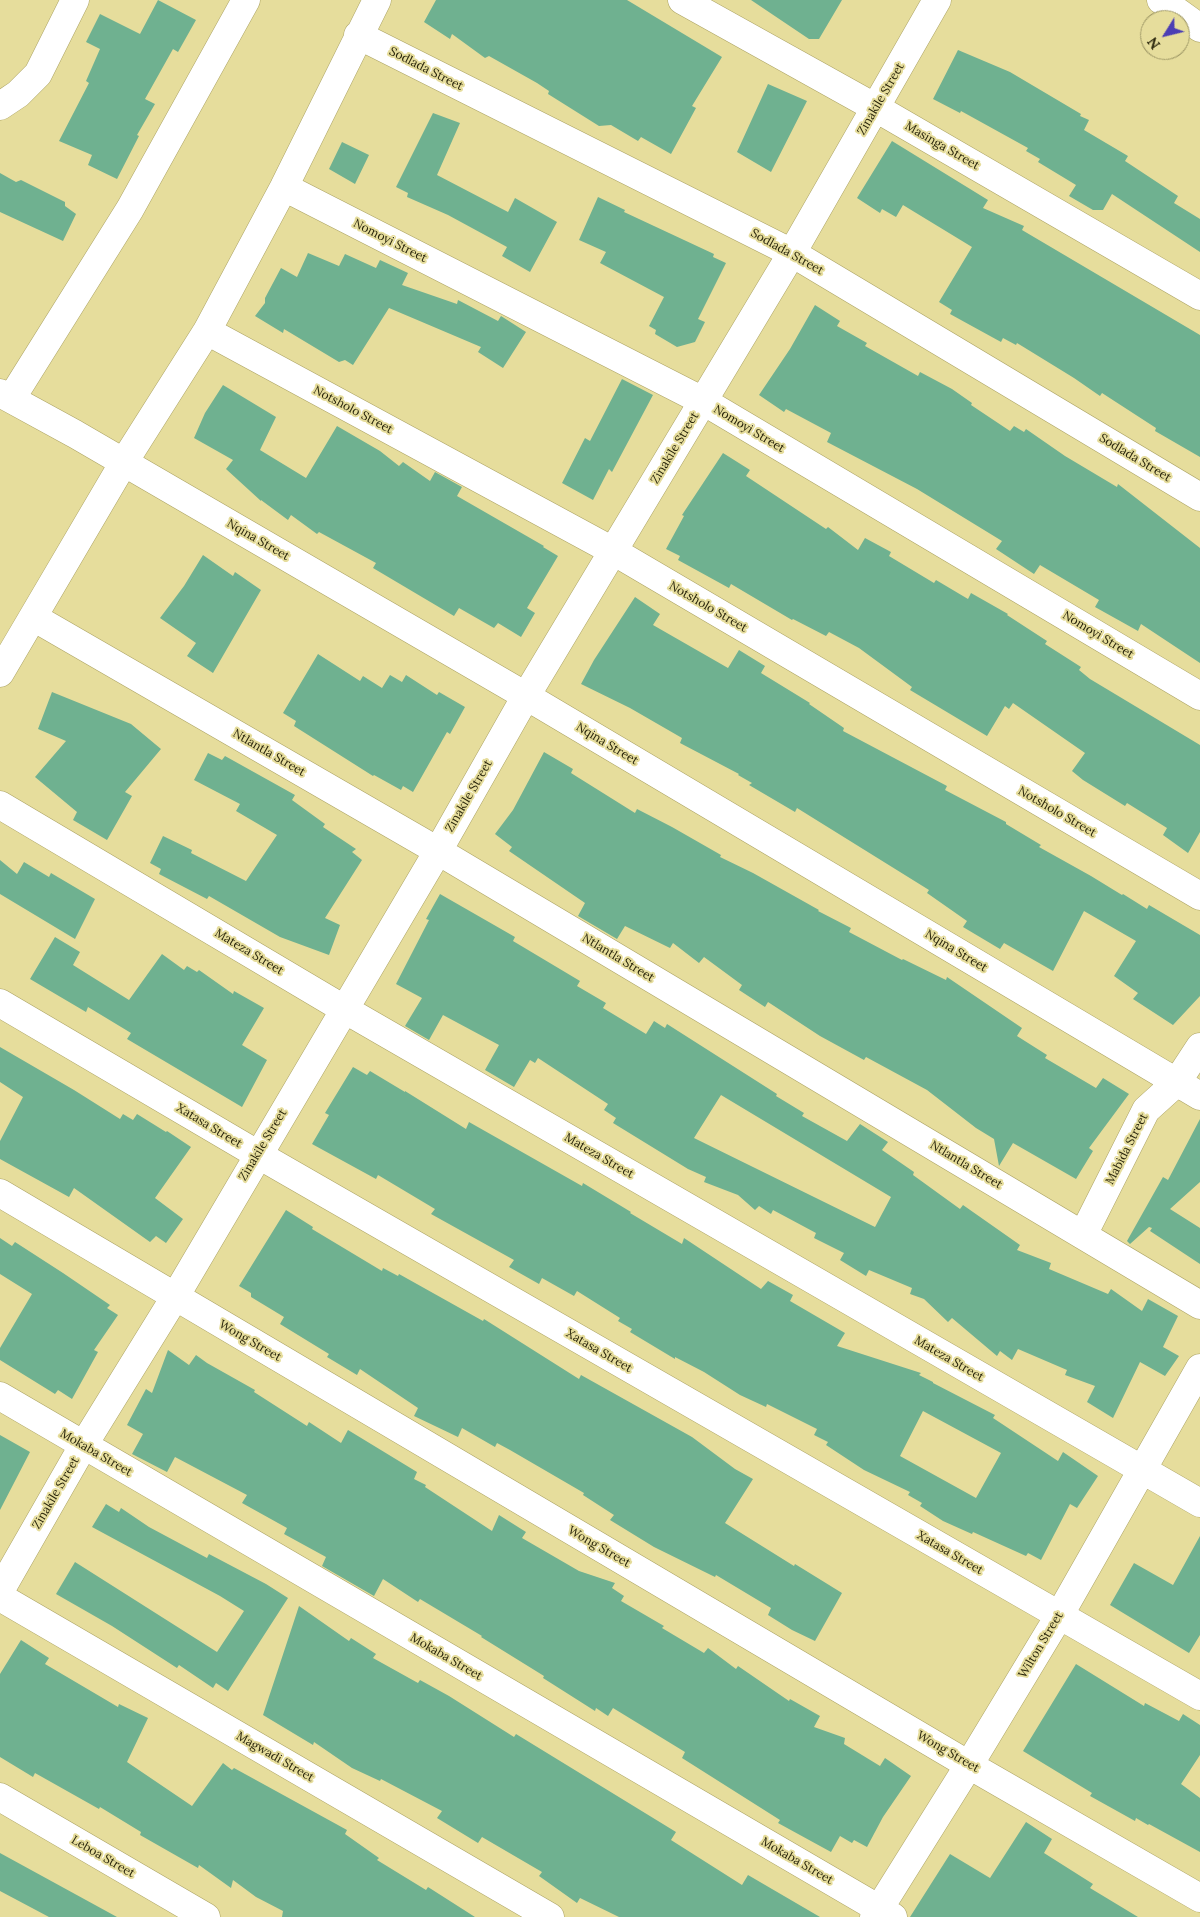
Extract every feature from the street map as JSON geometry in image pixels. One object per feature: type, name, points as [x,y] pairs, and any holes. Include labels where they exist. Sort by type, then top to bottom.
[{"type":"street","points":[[0,106],[18,94],[38,74],[75,0]]},
{"type":"street","points":[[5,396],[130,209],[246,0]]},
{"type":"street","points":[[0,673],[124,462],[207,331],[284,187],[377,0]]},
{"type":"street","name":"Masinga Street","points":[[682,0],[876,108],[1200,296]]},
{"type":"street","name":"Zinakile Street","points":[[0,1591],[84,1446],[438,851],[526,696],[792,253],[936,0]]},
{"type":"street","points":[[1161,0],[1200,28]]},
{"type":"street","name":"Sodlada Street","points":[[358,35],[792,253],[1200,497]]},
{"type":"street","name":"Nomoyi Street","points":[[284,187],[703,401],[1200,696]]},
{"type":"street","name":"Notsholo Street","points":[[207,331],[613,551],[1200,896]]},
{"type":"street","name":"Nqina Street","points":[[5,396],[124,462],[526,696],[1189,1089]]},
{"type":"street","name":"Ntlantla Street","points":[[33,617],[438,851],[1200,1305]]},
{"type":"street","name":"Mateza Street","points":[[0,805],[344,1009],[1200,1503]]},
{"type":"street","name":"Xatasa Street","points":[[0,1003],[257,1154],[1200,1696]]},
{"type":"street","name":"Mabida Street","points":[[1083,1235],[1146,1110],[1189,1089],[1200,1048]]},
{"type":"street","name":"Wong Street","points":[[0,1193],[969,1765],[1200,1898]]},
{"type":"street","name":"Wilton Street","points":[[882,1914],[1059,1616],[1200,1368]]},
{"type":"street","name":"Mokaba Street","points":[[0,1396],[882,1914]]},
{"type":"street","name":"Magwadi Street","points":[[0,1597],[550,1917]]},
{"type":"street","name":"Leboa Street","points":[[0,1797],[206,1917]]},
{"type":"building","points":[[158,0],[196,20],[178,52],[173,49],[145,99],[155,104],[137,135],[139,136],[117,179],[88,165],[92,155],[59,141],[89,83],[86,81],[100,49],[86,42],[100,14],[140,34]]},
{"type":"building","points":[[436,0],[627,0],[722,57],[692,106],[696,108],[671,154],[641,137],[638,141],[611,125],[599,126],[548,94],[549,91],[537,83],[489,56],[485,58],[452,34],[450,39],[424,22]]},
{"type":"building","points":[[751,0],[842,0],[819,39],[809,39]]},
{"type":"building","points":[[958,50],[1010,72],[1089,120],[1084,130],[1128,156],[1125,161],[1178,196],[1174,203],[1200,219],[1200,252],[1112,194],[1103,210],[1093,210],[1069,196],[1076,185],[1038,162],[1040,159],[1026,151],[1028,148],[961,111],[960,113],[933,99]]},
{"type":"building","points":[[768,84],[807,101],[771,172],[737,152]]},
{"type":"building","points":[[433,113],[460,123],[437,175],[508,212],[515,198],[557,222],[530,272],[502,256],[507,247],[448,215],[407,197],[408,193],[396,187]]},
{"type":"building","points":[[892,141],[988,200],[983,208],[1024,226],[1022,230],[1200,335],[1200,457],[1155,431],[1156,428],[1102,393],[1100,396],[1017,343],[1016,345],[1003,338],[1001,342],[950,314],[952,310],[939,302],[972,247],[903,205],[896,217],[882,209],[880,213],[857,198]]},
{"type":"building","points":[[342,142],[369,155],[355,184],[329,169]]},
{"type":"building","points":[[0,173],[16,182],[21,180],[65,202],[65,206],[76,214],[63,241],[0,212]]},
{"type":"building","points":[[598,197],[625,210],[624,212],[714,254],[713,257],[726,263],[698,319],[705,322],[695,342],[677,347],[655,334],[656,330],[649,326],[664,297],[600,263],[606,252],[579,240]]},
{"type":"building","points":[[308,253],[339,266],[345,254],[376,268],[380,260],[408,273],[402,285],[457,304],[458,300],[498,321],[501,316],[526,332],[503,368],[478,352],[481,347],[389,308],[353,365],[345,360],[339,362],[284,329],[283,333],[255,316],[265,303],[265,298],[281,268],[297,277]]},
{"type":"building","points":[[815,305],[840,321],[837,326],[867,343],[865,346],[918,376],[920,372],[952,389],[972,403],[971,405],[1010,431],[1014,426],[1024,432],[1026,429],[1065,456],[1117,487],[1118,484],[1200,548],[1200,663],[1141,624],[1138,631],[1095,607],[1099,600],[1040,565],[1034,574],[996,549],[1002,541],[917,489],[827,442],[831,433],[786,409],[784,412],[759,395],[790,349]]},
{"type":"building","points":[[622,379],[653,395],[612,472],[609,469],[593,500],[562,483],[585,438],[590,441]]},
{"type":"building","points":[[223,385],[276,417],[260,450],[306,478],[337,426],[380,451],[399,466],[403,462],[430,481],[435,472],[462,487],[457,496],[558,556],[527,608],[535,613],[521,637],[498,623],[494,628],[459,608],[454,616],[373,568],[376,563],[319,532],[317,534],[291,515],[288,520],[261,501],[226,469],[233,460],[194,438],[205,413]]},
{"type":"building","points":[[723,453],[750,470],[746,476],[826,529],[828,527],[858,550],[865,538],[891,552],[889,556],[934,583],[936,580],[968,599],[971,593],[1008,614],[1047,641],[1045,644],[1081,667],[1079,670],[1090,679],[1200,745],[1200,832],[1188,853],[1163,835],[1167,828],[1127,803],[1125,806],[1072,771],[1085,753],[1013,703],[1009,709],[1005,706],[987,736],[910,690],[912,687],[859,648],[829,632],[826,636],[792,620],[731,584],[729,588],[678,560],[680,556],[666,549],[684,516],[682,515]]},
{"type":"building","points":[[203,555],[233,576],[235,572],[261,590],[213,673],[187,656],[196,643],[160,618],[184,586]]},
{"type":"building","points":[[635,597],[660,614],[653,625],[728,668],[739,650],[765,666],[761,673],[810,703],[844,728],[843,731],[947,786],[945,790],[1006,822],[1006,824],[1041,845],[1039,847],[1122,895],[1147,909],[1149,905],[1200,935],[1200,996],[1173,1025],[1133,999],[1138,993],[1114,976],[1136,941],[1084,911],[1053,971],[1004,943],[1000,949],[963,927],[967,921],[927,893],[929,890],[797,808],[795,812],[749,785],[752,783],[739,774],[680,743],[682,738],[630,708],[581,684],[594,660]]},
{"type":"building","points":[[318,654],[360,681],[363,676],[382,688],[390,675],[402,682],[406,675],[437,695],[439,692],[465,707],[450,734],[447,732],[413,792],[403,786],[401,790],[373,776],[294,726],[296,721],[283,713]]},
{"type":"building","points":[[52,692],[131,724],[161,749],[125,792],[132,796],[107,840],[73,820],[77,812],[35,777],[66,741],[38,729]]},
{"type":"building","points":[[544,752],[573,769],[571,773],[635,813],[637,809],[672,827],[721,855],[720,857],[753,873],[851,928],[849,932],[902,960],[946,980],[947,977],[1022,1028],[1017,1036],[1047,1055],[1045,1058],[1096,1088],[1103,1078],[1129,1094],[1089,1148],[1093,1151],[1076,1179],[1013,1143],[999,1166],[994,1139],[976,1128],[927,1090],[866,1057],[864,1060],[820,1036],[768,1002],[765,1007],[739,990],[742,985],[704,957],[699,963],[673,943],[670,948],[625,926],[617,939],[578,916],[585,903],[509,851],[512,847],[495,834],[513,810]]},
{"type":"building","points":[[208,753],[222,760],[225,756],[295,795],[292,800],[325,824],[323,827],[356,849],[352,852],[362,860],[325,918],[340,925],[329,955],[280,937],[209,896],[207,899],[159,874],[161,869],[150,863],[163,836],[192,850],[191,853],[246,881],[277,835],[236,811],[240,804],[194,780]]},
{"type":"building","points":[[0,860],[17,874],[24,862],[49,877],[51,873],[95,899],[75,939],[0,894]]},
{"type":"building","points":[[440,894],[515,937],[513,941],[580,981],[577,986],[606,1003],[603,1008],[646,1034],[654,1021],[665,1028],[667,1024],[777,1094],[776,1096],[804,1113],[802,1116],[847,1141],[860,1124],[888,1142],[882,1150],[914,1172],[913,1175],[960,1209],[963,1205],[1020,1245],[1017,1250],[1051,1263],[1049,1269],[1108,1294],[1111,1289],[1142,1311],[1148,1299],[1178,1316],[1163,1347],[1179,1356],[1165,1376],[1140,1362],[1113,1418],[1087,1402],[1095,1386],[1065,1375],[1067,1370],[1018,1349],[1012,1360],[1000,1351],[997,1356],[952,1318],[948,1322],[924,1299],[910,1294],[912,1288],[869,1270],[866,1276],[840,1260],[844,1253],[814,1238],[816,1233],[773,1210],[771,1214],[759,1206],[755,1210],[738,1195],[704,1182],[706,1177],[688,1169],[613,1123],[616,1118],[604,1110],[608,1104],[538,1058],[535,1063],[530,1060],[514,1087],[485,1070],[499,1045],[443,1015],[429,1040],[405,1026],[422,998],[396,984],[429,920],[426,919]],"holes":[[[721,1095],[891,1197],[875,1227],[694,1138]]]},
{"type":"building","points":[[55,937],[80,952],[73,965],[129,1000],[162,954],[184,970],[187,966],[197,972],[199,970],[233,994],[234,991],[264,1008],[242,1045],[267,1060],[242,1107],[127,1039],[131,1033],[88,1007],[86,1012],[30,979]]},
{"type":"building","points":[[0,1047],[120,1119],[123,1114],[133,1120],[137,1114],[191,1147],[155,1198],[183,1219],[166,1243],[156,1236],[150,1242],[74,1188],[69,1197],[0,1159],[0,1141],[23,1097],[0,1082]]},
{"type":"building","points":[[353,1067],[367,1075],[370,1071],[466,1129],[469,1122],[582,1186],[583,1183],[682,1244],[684,1238],[761,1289],[768,1281],[793,1295],[790,1301],[845,1333],[837,1346],[921,1373],[919,1375],[995,1415],[993,1418],[1058,1461],[1063,1452],[1098,1476],[1077,1508],[1070,1504],[1041,1560],[1028,1553],[1026,1556],[973,1532],[972,1534],[943,1521],[920,1506],[922,1503],[908,1495],[910,1492],[864,1470],[826,1445],[828,1442],[814,1435],[817,1429],[767,1404],[766,1407],[740,1395],[704,1372],[675,1357],[675,1359],[630,1332],[632,1329],[618,1321],[620,1318],[577,1291],[574,1296],[542,1278],[539,1284],[509,1267],[514,1260],[431,1214],[435,1209],[378,1175],[376,1179],[312,1144],[329,1115],[325,1113]],"holes":[[[923,1411],[1001,1453],[976,1498],[900,1456]]]},
{"type":"building","points":[[1200,1119],[1200,1182],[1170,1209],[1200,1228],[1200,1264],[1150,1231],[1152,1228],[1149,1227],[1130,1244],[1127,1241],[1163,1177],[1168,1180]]},
{"type":"building","points":[[286,1210],[313,1227],[312,1229],[382,1271],[383,1268],[398,1276],[399,1274],[483,1321],[484,1319],[579,1379],[581,1375],[692,1437],[735,1469],[753,1479],[725,1523],[842,1593],[815,1641],[792,1630],[768,1615],[771,1608],[716,1575],[715,1577],[654,1547],[610,1520],[614,1515],[583,1495],[584,1493],[510,1450],[497,1443],[495,1447],[462,1428],[458,1437],[414,1416],[418,1408],[360,1369],[357,1375],[327,1357],[329,1354],[280,1324],[284,1317],[251,1297],[251,1293],[239,1286]]},
{"type":"building","points":[[0,1238],[12,1246],[15,1242],[63,1273],[110,1305],[107,1308],[118,1315],[94,1350],[98,1352],[72,1399],[58,1390],[55,1394],[0,1360],[0,1348],[32,1294],[0,1274]]},
{"type":"building","points":[[168,1350],[189,1365],[196,1355],[255,1390],[254,1392],[307,1426],[309,1422],[341,1443],[348,1430],[417,1472],[414,1479],[426,1485],[425,1487],[492,1531],[499,1515],[526,1532],[522,1538],[579,1571],[615,1583],[612,1588],[624,1596],[621,1601],[664,1626],[662,1628],[704,1653],[708,1648],[736,1669],[738,1666],[789,1701],[790,1699],[820,1716],[814,1727],[845,1738],[844,1744],[880,1766],[885,1758],[911,1776],[883,1817],[867,1847],[854,1840],[852,1843],[840,1836],[831,1852],[778,1823],[780,1820],[682,1758],[685,1752],[613,1708],[608,1716],[596,1708],[595,1711],[482,1636],[420,1599],[418,1602],[383,1579],[374,1596],[322,1566],[326,1557],[284,1534],[287,1528],[242,1503],[247,1495],[175,1457],[167,1472],[132,1454],[143,1434],[127,1425],[146,1389],[152,1393]]},
{"type":"building","points":[[0,1435],[30,1452],[0,1510]]},
{"type":"building","points":[[106,1504],[119,1512],[121,1508],[149,1527],[207,1558],[209,1554],[266,1584],[288,1598],[228,1691],[216,1683],[213,1688],[179,1665],[177,1668],[112,1626],[56,1594],[75,1562],[217,1652],[244,1611],[220,1596],[92,1527]]},
{"type":"building","points":[[1200,1536],[1200,1635],[1189,1653],[1110,1605],[1134,1563],[1173,1585]]},
{"type":"building","points":[[299,1606],[349,1641],[351,1638],[376,1654],[373,1658],[418,1683],[420,1680],[449,1696],[514,1737],[516,1734],[676,1832],[671,1840],[742,1885],[748,1875],[820,1917],[619,1917],[580,1898],[577,1903],[539,1876],[542,1872],[482,1837],[478,1843],[437,1818],[442,1811],[381,1779],[380,1781],[352,1768],[314,1742],[313,1745],[263,1715]]},
{"type":"building","points":[[21,1640],[49,1658],[45,1664],[118,1707],[119,1704],[148,1718],[127,1762],[192,1806],[223,1763],[232,1770],[234,1768],[347,1830],[345,1834],[379,1858],[377,1860],[426,1890],[428,1887],[475,1917],[282,1917],[283,1911],[256,1897],[233,1880],[231,1888],[199,1865],[198,1868],[140,1835],[141,1832],[100,1807],[99,1809],[35,1773],[33,1777],[0,1757],[0,1674]]},
{"type":"building","points":[[1076,1664],[1144,1706],[1145,1703],[1179,1721],[1183,1714],[1200,1725],[1200,1755],[1181,1784],[1200,1798],[1200,1852],[1149,1824],[1136,1818],[1135,1821],[1090,1796],[1092,1793],[1023,1751]]},
{"type":"building","points":[[1026,1822],[1052,1839],[1044,1853],[1093,1884],[1090,1888],[1138,1917],[910,1917],[950,1854],[990,1878]]},
{"type":"building","points":[[0,1853],[117,1917],[49,1917],[0,1891]]}]
